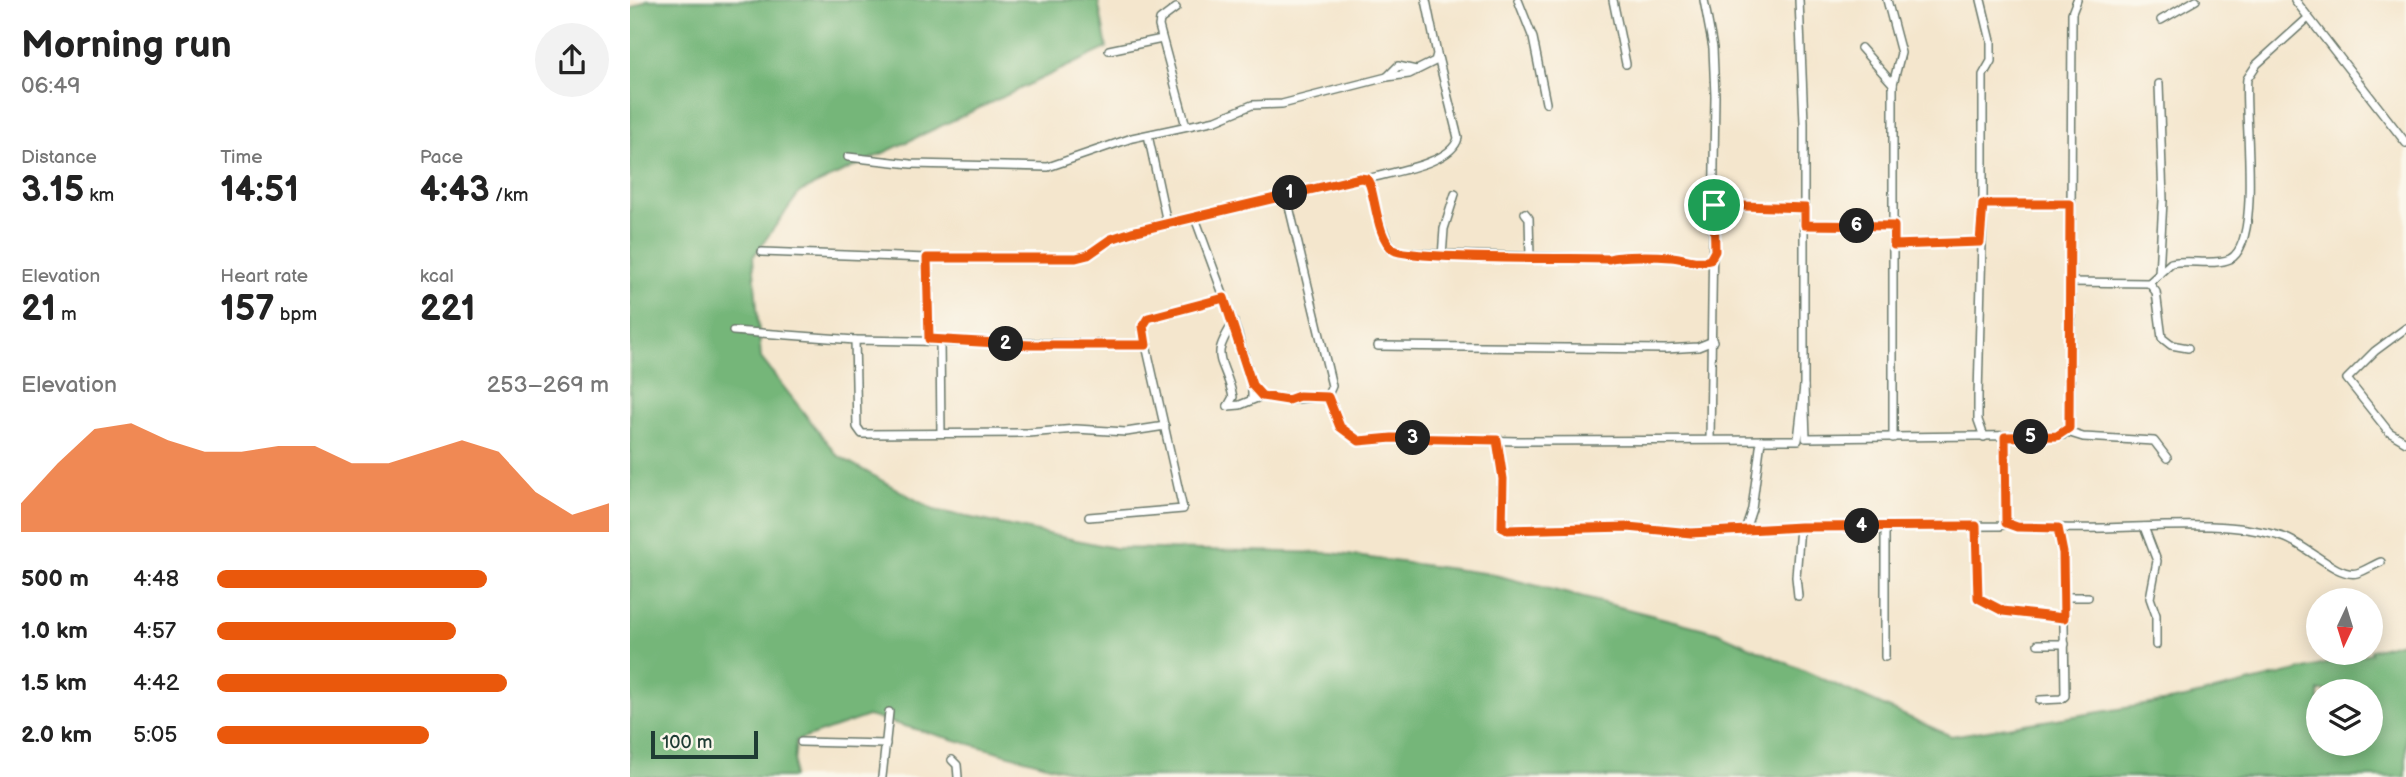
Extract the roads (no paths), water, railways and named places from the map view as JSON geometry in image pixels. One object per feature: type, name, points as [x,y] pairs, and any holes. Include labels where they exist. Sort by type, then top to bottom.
[{"type":"street","points":[[762,252],[927,258],[1076,258],[1088,255],[1111,239],[1167,223],[1286,194],[1367,179],[1441,158],[1456,146],[1458,138],[1426,0]]},
{"type":"street","points":[[1518,0],[1533,38],[1546,103]]},
{"type":"street","points":[[1613,0],[1626,64]]},
{"type":"street","points":[[1704,0],[1713,48],[1715,251],[1710,260],[1713,341],[1710,439]]},
{"type":"street","points":[[1800,0],[1805,208],[1806,438],[2057,436],[2067,432],[2083,437],[2154,441],[2167,458]]},
{"type":"street","points":[[1887,0],[1901,53],[1893,84],[1893,438]]},
{"type":"street","points":[[1981,0],[1991,41],[1991,61],[1983,75],[1983,204],[1980,242],[1978,396],[1979,420],[1984,437]]},
{"type":"street","points":[[2161,20],[2196,0]]},
{"type":"street","points":[[2295,0],[2406,143]]},
{"type":"street","points":[[2067,432],[2070,424],[2071,13],[2075,1]]},
{"type":"street","points":[[1176,9],[1160,20],[1162,39],[1186,126]]},
{"type":"street","points":[[2070,282],[2149,283],[2171,263],[2227,260],[2236,254],[2248,218],[2248,79],[2258,64],[2308,18]]},
{"type":"street","points":[[1109,50],[1162,39]]},
{"type":"street","points":[[1861,48],[1893,84]]},
{"type":"street","points":[[848,157],[911,164],[1025,169],[1048,167],[1091,150],[1216,120],[1252,105],[1282,104],[1387,77],[1403,76],[1435,61],[1437,54]]},
{"type":"street","points":[[2159,84],[2163,200],[2159,275]]},
{"type":"street","points":[[2398,131],[2406,124]]},
{"type":"street","points":[[1148,135],[1167,223]]},
{"type":"street","points":[[1367,179],[1381,226],[1392,249],[1401,253],[1442,257],[1609,259],[1620,255],[1669,257],[1699,264],[1710,260]]},
{"type":"street","points":[[1286,194],[1332,386],[1328,397],[1340,427],[1359,441],[1392,438],[1798,440],[1804,386]]},
{"type":"street","points":[[1442,257],[1444,229],[1455,194]]},
{"type":"street","points":[[1983,204],[2070,204]]},
{"type":"street","points":[[1714,205],[1805,208]]},
{"type":"street","points":[[1525,213],[1529,218],[1530,257]]},
{"type":"street","points":[[1195,218],[1234,322],[1252,385],[1250,400]]},
{"type":"street","points":[[1805,225],[1894,226]]},
{"type":"street","points":[[1894,245],[1980,242]]},
{"type":"street","points":[[927,258],[929,339]]},
{"type":"street","points":[[2149,283],[2157,292],[2162,338],[2171,345],[2188,348]]},
{"type":"street","points":[[1089,517],[1183,509],[1143,326],[1148,318],[1224,298]]},
{"type":"street","points":[[1234,322],[1219,347],[1219,361],[1227,370],[1233,397],[1228,406],[1262,396],[1288,400],[1299,396],[1328,397]]},
{"type":"street","points":[[2405,438],[2389,432],[2347,379],[2375,351],[2406,328]]},
{"type":"street","points":[[733,331],[855,340],[929,339],[1146,345]]},
{"type":"street","points":[[855,340],[858,432],[941,433],[1076,429],[1126,432],[1165,426]]},
{"type":"street","points":[[940,340],[941,433]]},
{"type":"street","points":[[1378,346],[1665,349],[1698,347],[1713,341]]},
{"type":"street","points":[[1252,385],[1262,396]]},
{"type":"street","points":[[2005,437],[2006,523]]},
{"type":"street","points":[[1497,440],[1503,479],[1500,520],[1502,527],[1507,530],[1628,527],[1691,533],[1800,527],[2000,526],[2006,523],[2017,527],[2058,528],[2220,527],[2280,536],[2303,545],[2346,575],[2358,573],[2381,562]]},
{"type":"street","points":[[1745,530],[1752,509],[1761,440]]},
{"type":"street","points":[[1976,526],[1978,598],[2003,611],[2064,618]]},
{"type":"street","points":[[1798,596],[1796,577],[1800,527]]},
{"type":"street","points":[[1885,527],[1885,657]]},
{"type":"street","points":[[2144,527],[2157,561],[2150,598],[2156,615],[2156,645]]},
{"type":"street","points":[[2040,700],[2061,699],[2065,696],[2062,540],[2058,528]]},
{"type":"street","points":[[2064,597],[2088,597]]},
{"type":"street","points":[[2038,644],[2064,644]]},
{"type":"street","points":[[882,777],[889,712]]},
{"type":"street","points":[[801,742],[886,744]]},
{"type":"street","points":[[952,760],[957,765],[958,777]]}]
